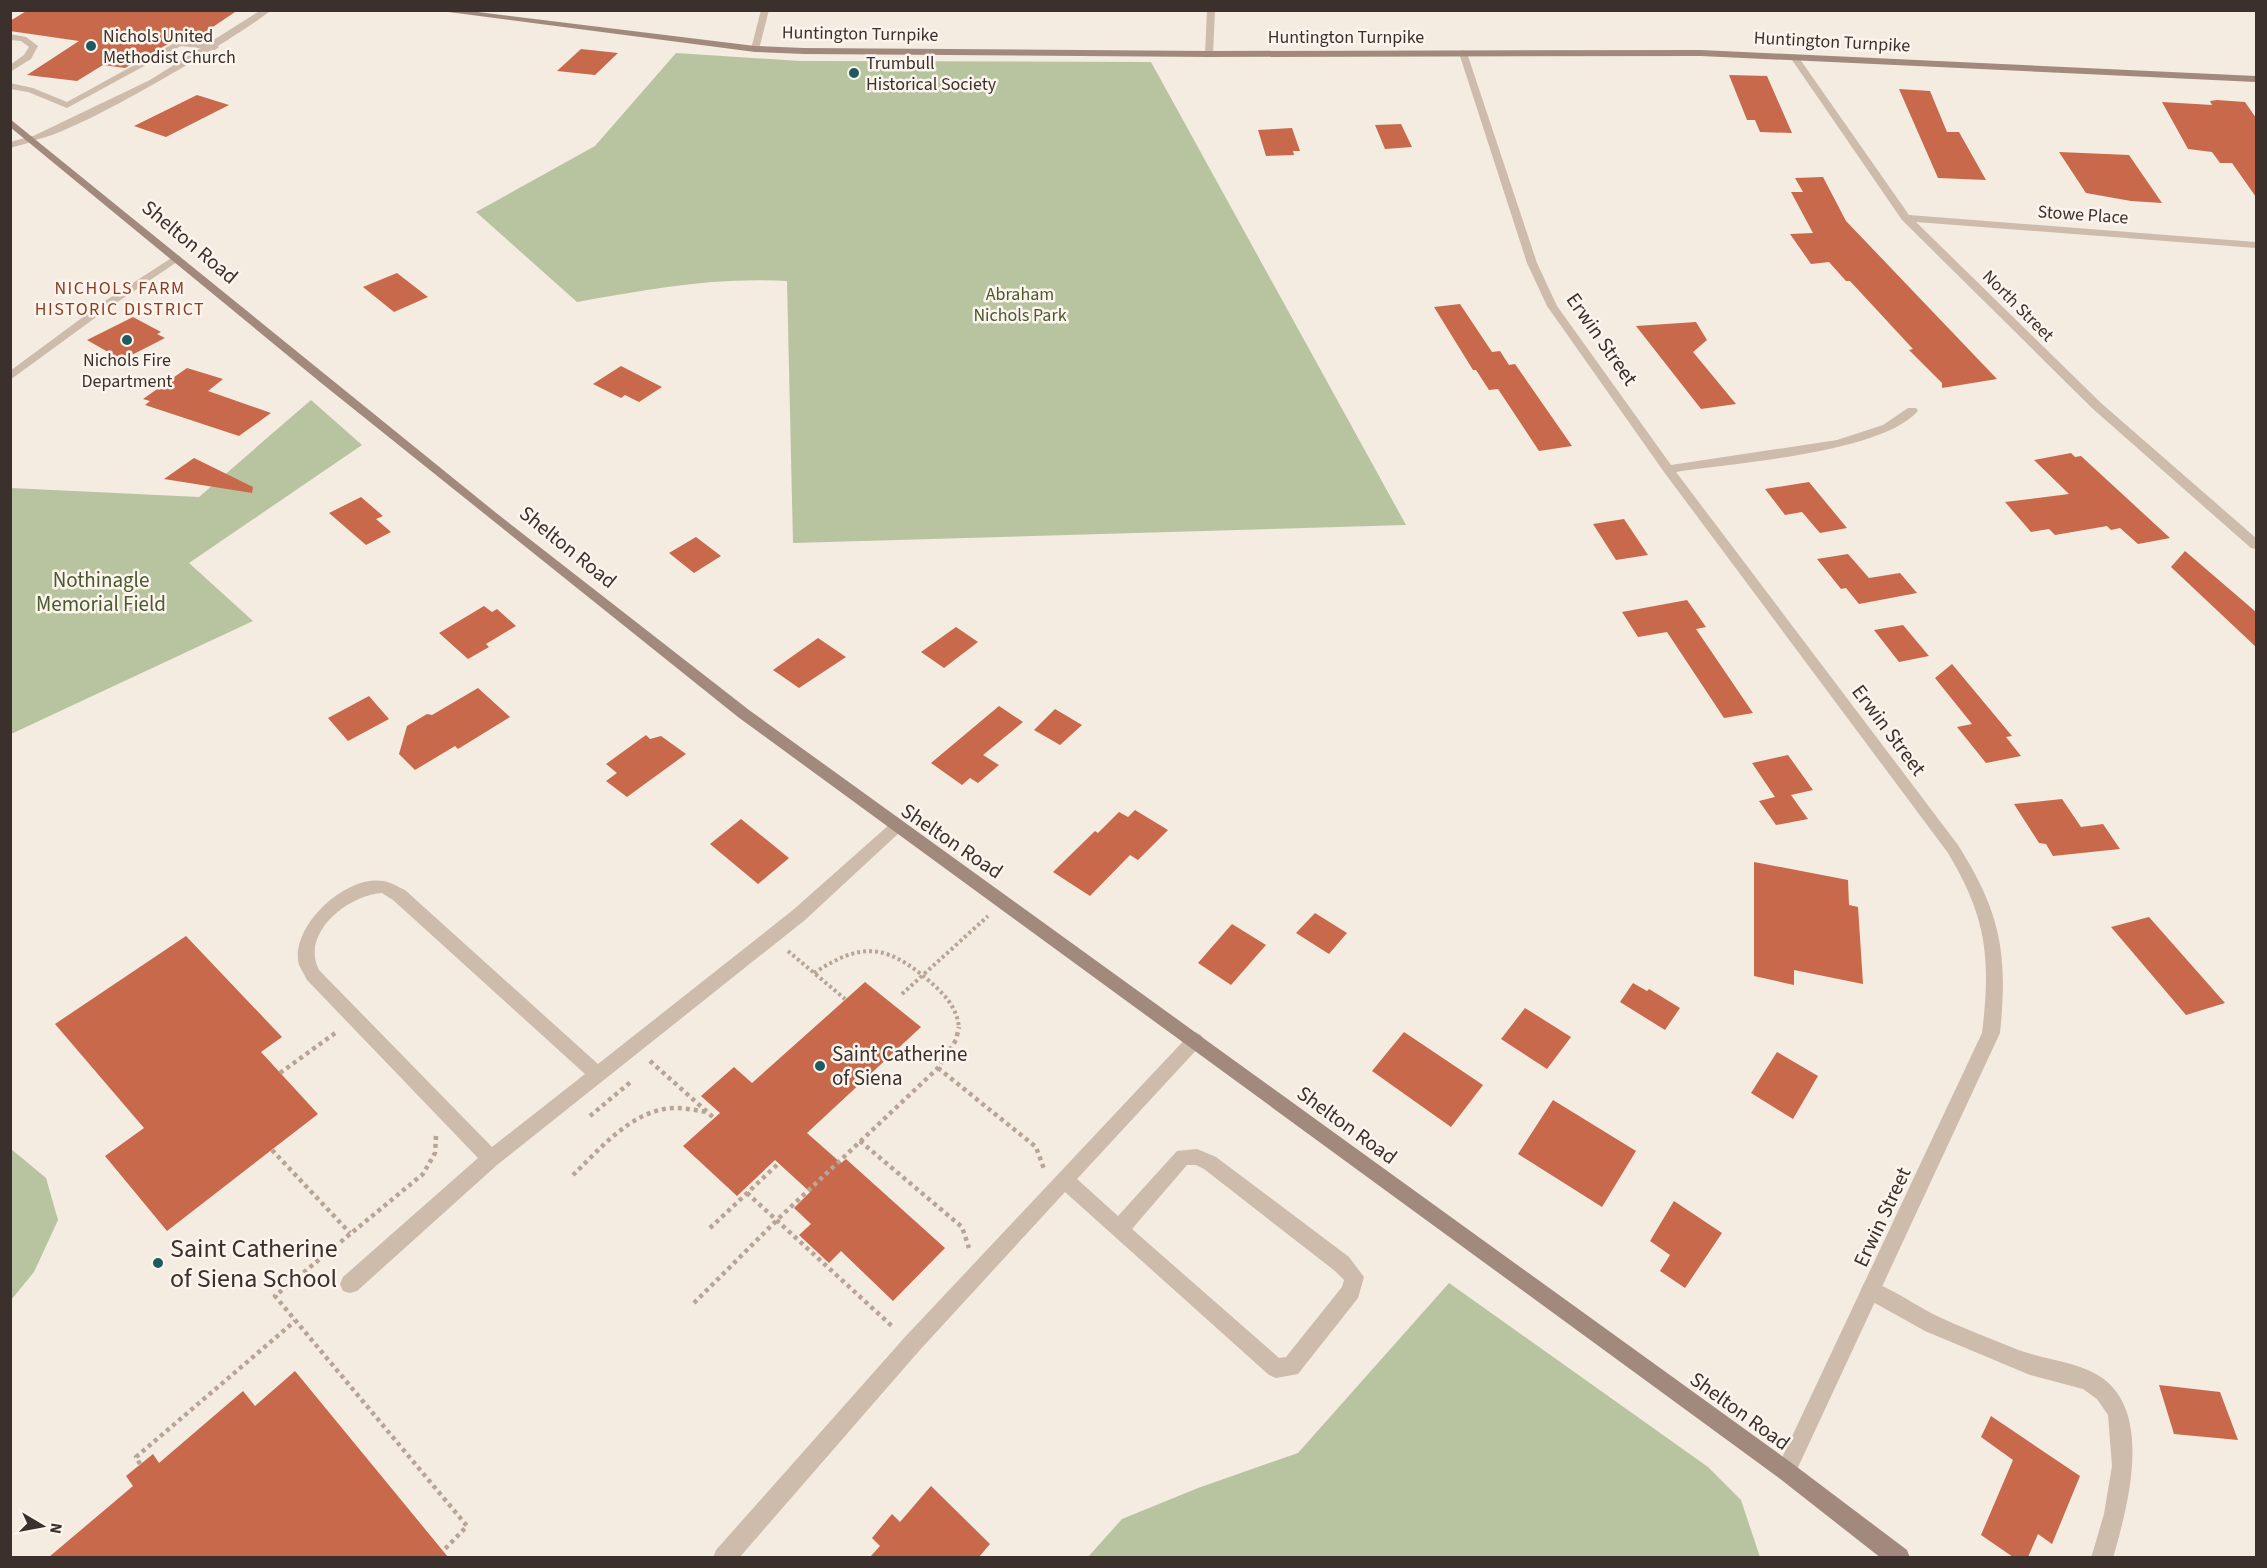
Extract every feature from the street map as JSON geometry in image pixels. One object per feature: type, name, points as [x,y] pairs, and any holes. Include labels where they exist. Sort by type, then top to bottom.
[{"type":"main road","name":"Huntington Turnpike","points":[[437,10],[755,49],[1209,54],[1635,52],[1794,57],[2256,80]]},
{"type":"main road","name":"Shelton Road","points":[[10,122],[325,381],[757,725],[895,828],[1004,902],[1195,1040],[1786,1471],[1899,1557]]},
{"type":"street","points":[[10,145],[32,139],[108,106],[215,46],[267,10]]},
{"type":"street","points":[[755,49],[765,10]]},
{"type":"street","points":[[1209,54],[1211,10]]},
{"type":"street","points":[[10,37],[23,39],[34,46],[28,57],[10,69]]},
{"type":"street","points":[[10,86],[30,90],[67,105],[180,42],[215,46]]},
{"type":"street","name":"Erwin Street","points":[[1463,52],[1532,263],[1552,306],[1668,469],[1953,849],[1983,905],[1990,933],[1996,988],[1992,1033],[1786,1471]]},
{"type":"street","name":"North Street","points":[[1794,57],[1906,218],[2097,406],[2256,545]]},
{"type":"street","name":"Stowe Place","points":[[1906,218],[2256,245]]},
{"type":"street","points":[[10,377],[106,305],[176,258]]},
{"type":"street","points":[[1668,469],[1839,444],[1887,428],[1912,411]]},
{"type":"street","points":[[350,1284],[491,1159],[771,937],[895,828]]},
{"type":"street","points":[[491,1159],[313,975],[306,959],[308,938],[332,907],[361,891],[382,887],[399,895],[598,1075]]},
{"type":"street","points":[[724,1557],[912,1344],[1195,1040]]},
{"type":"street","points":[[1062,1183],[1276,1368],[1291,1367],[1351,1291],[1354,1277],[1342,1264],[1210,1163],[1197,1158],[1183,1157],[1119,1230]]},
{"type":"street","points":[[1871,1290],[1932,1324],[2030,1365],[2088,1380],[2104,1392],[2118,1412],[2122,1466],[2115,1514],[2102,1557]]},
{"type":"path","points":[[902,994],[1004,902]]},
{"type":"path","points":[[771,937],[845,999]]},
{"type":"path","points":[[694,1303],[777,1220],[938,1068],[956,1043],[960,1030],[959,1016],[953,1003],[922,975],[895,955],[881,951],[842,956],[814,974]]},
{"type":"path","points":[[280,1073],[338,1031]]},
{"type":"path","points":[[634,1047],[714,1118]]},
{"type":"path","points":[[938,1068],[1036,1148],[1047,1175],[1062,1183]]},
{"type":"path","points":[[573,1175],[618,1134],[641,1118],[665,1109],[707,1112]]},
{"type":"path","points":[[860,1141],[962,1227],[972,1255],[985,1265]]},
{"type":"path","points":[[272,1150],[350,1233]]},
{"type":"path","points":[[710,1228],[779,1163]]},
{"type":"path","points":[[747,1193],[912,1344]]},
{"type":"path","points":[[140,1464],[136,1457],[295,1321]]},
{"type":"green space","name":"Abraham Nichols Park","points":[[676,53],[800,61],[1151,62],[1406,525],[793,543],[787,281],[707,282],[577,302],[476,212],[595,146]]},
{"type":"green space","name":"Nothinagle Memorial Field","points":[[311,400],[362,445],[189,563],[253,621],[11,734],[11,488],[199,497]]},
{"type":"green space","points":[[11,1149],[46,1178],[58,1220],[34,1272],[11,1300]]},
{"type":"green space","points":[[1449,1283],[1708,1467],[1741,1500],[1760,1557],[1088,1557],[1122,1519],[1198,1488],[1298,1453]]},
{"type":"building","points":[[28,10],[37,12],[238,10],[195,39],[179,38],[125,68],[103,65],[77,81],[27,75],[79,41],[10,31],[10,21]]},
{"type":"building","points":[[581,49],[618,53],[595,75],[557,71]]},
{"type":"building","points":[[1729,75],[1767,76],[1792,133],[1760,132],[1755,120],[1747,120]]},
{"type":"building","points":[[1899,89],[1930,91],[1947,132],[1959,132],[1986,180],[1938,178]]},
{"type":"building","points":[[197,95],[229,105],[166,137],[134,126]]},
{"type":"building","points":[[2210,101],[2245,102],[2256,118],[2256,197],[2232,163],[2220,163],[2212,152],[2188,149],[2162,102],[2212,105]]},
{"type":"building","points":[[1401,124],[1412,147],[1385,149],[1375,125]]},
{"type":"building","points":[[1292,128],[1300,151],[1293,151],[1294,155],[1266,156],[1258,130]]},
{"type":"building","points":[[2059,152],[2129,155],[2162,203],[2131,201],[2086,193]]},
{"type":"building","points":[[1823,177],[1846,221],[1997,379],[1942,388],[1942,383],[1909,350],[1913,349],[1850,281],[1846,281],[1829,262],[1811,264],[1790,234],[1813,233],[1791,192],[1803,192],[1795,178]]},
{"type":"building","points":[[397,273],[428,297],[394,312],[363,287]]},
{"type":"building","points":[[1460,304],[1492,352],[1500,351],[1509,365],[1515,364],[1572,446],[1539,451],[1498,389],[1489,390],[1476,370],[1473,370],[1434,307]]},
{"type":"building","points":[[133,317],[161,332],[157,334],[165,338],[122,360],[87,340]]},
{"type":"building","points":[[1696,322],[1707,340],[1693,352],[1736,404],[1701,409],[1636,326]]},
{"type":"building","points":[[621,366],[662,387],[639,402],[625,395],[621,398],[593,384]]},
{"type":"building","points":[[187,368],[223,379],[208,391],[271,413],[239,436],[145,405],[150,401],[143,399]]},
{"type":"building","points":[[2071,453],[2075,457],[2081,456],[2170,538],[2138,544],[2120,528],[2111,530],[2107,526],[2055,535],[2049,529],[2031,532],[2005,502],[2069,494],[2034,460]]},
{"type":"building","points":[[194,458],[253,487],[252,493],[164,479]]},
{"type":"building","points":[[1809,482],[1847,528],[1820,533],[1802,512],[1785,515],[1765,489]]},
{"type":"building","points":[[361,497],[383,516],[376,519],[391,532],[366,545],[329,513]]},
{"type":"building","points":[[1624,519],[1648,555],[1616,560],[1593,524]]},
{"type":"building","points":[[696,537],[721,556],[694,573],[669,553]]},
{"type":"building","points":[[2185,551],[2256,612],[2256,647],[2171,567]]},
{"type":"building","points":[[1848,554],[1869,578],[1900,573],[1917,593],[1859,604],[1846,588],[1841,589],[1817,559]]},
{"type":"building","points":[[1687,600],[1706,627],[1696,629],[1753,713],[1724,718],[1667,632],[1638,637],[1622,612]]},
{"type":"building","points":[[484,606],[492,612],[497,609],[516,626],[486,644],[489,647],[468,659],[439,633]]},
{"type":"building","points":[[1903,625],[1929,656],[1899,662],[1874,630]]},
{"type":"building","points":[[956,627],[978,642],[944,668],[921,652]]},
{"type":"building","points":[[818,638],[846,657],[799,688],[773,670]]},
{"type":"building","points":[[1952,664],[2012,736],[2006,737],[2021,756],[1986,763],[1957,727],[1972,724],[1935,678]]},
{"type":"building","points":[[478,688],[510,717],[458,749],[455,746],[415,770],[399,754],[407,726],[427,714],[432,715]]},
{"type":"building","points":[[369,696],[389,719],[348,741],[328,718]]},
{"type":"building","points":[[999,706],[1023,722],[983,755],[999,765],[978,783],[970,778],[962,785],[931,763]]},
{"type":"building","points":[[1055,709],[1082,725],[1060,745],[1034,730]]},
{"type":"building","points":[[646,735],[650,739],[661,736],[686,754],[627,797],[606,781],[617,773],[606,764]]},
{"type":"building","points":[[1788,755],[1813,790],[1791,795],[1808,819],[1776,825],[1759,801],[1775,797],[1752,763]]},
{"type":"building","points":[[2062,799],[2081,827],[2103,824],[2120,849],[2053,856],[2046,844],[2039,843],[2014,804]]},
{"type":"building","points":[[1135,810],[1168,830],[1138,860],[1130,855],[1090,896],[1053,872],[1095,831],[1098,833],[1119,812],[1128,817]]},
{"type":"building","points":[[741,819],[789,858],[758,884],[710,844]]},
{"type":"building","points":[[1754,862],[1848,880],[1849,905],[1858,907],[1863,984],[1794,970],[1794,985],[1754,976]]},
{"type":"building","points":[[1315,913],[1347,933],[1329,954],[1296,933]]},
{"type":"building","points":[[2149,917],[2225,1003],[2186,1015],[2111,927]]},
{"type":"building","points":[[1232,924],[1266,945],[1231,985],[1198,963]]},
{"type":"building","name":"Saint Catherine of Siena School","points":[[186,936],[282,1037],[261,1052],[318,1114],[167,1231],[105,1156],[144,1128],[55,1024]]},
{"type":"building","name":"Saint Catherine of Siena","points":[[865,982],[921,1027],[807,1133],[841,1163],[846,1159],[945,1248],[893,1301],[841,1251],[829,1263],[799,1235],[811,1224],[794,1208],[810,1192],[775,1160],[737,1196],[683,1146],[720,1113],[701,1096],[734,1067],[752,1083]]},
{"type":"building","points":[[1633,983],[1647,991],[1649,989],[1680,1008],[1665,1030],[1620,1002]]},
{"type":"building","points":[[1525,1008],[1571,1037],[1547,1069],[1501,1039]]},
{"type":"building","points":[[1404,1032],[1483,1085],[1451,1127],[1372,1071]]},
{"type":"building","points":[[1777,1052],[1818,1076],[1793,1119],[1751,1093]]},
{"type":"building","points":[[1553,1100],[1636,1151],[1602,1207],[1518,1154]]},
{"type":"building","points":[[1674,1201],[1722,1233],[1685,1288],[1660,1271],[1670,1255],[1650,1241]]},
{"type":"building","points":[[295,1371],[448,1557],[49,1557],[133,1486],[126,1476],[153,1454],[159,1463],[243,1391],[255,1406]]},
{"type":"building","points":[[2159,1385],[2220,1392],[2238,1440],[2174,1434]]},
{"type":"building","points":[[1991,1416],[2080,1476],[2052,1544],[2038,1534],[2028,1557],[2013,1557],[1981,1535],[2013,1460],[1981,1437]]},
{"type":"building","points":[[931,1486],[990,1544],[979,1557],[870,1557],[880,1546],[872,1538],[892,1514],[900,1522]]},
{"type":"place","name":"Nichols United Methodist Church","points":[[91,46]]},
{"type":"place","name":"Trumbull Historical Society","points":[[854,73]]},
{"type":"place","name":"Nichols Fire Department","points":[[127,340]]},
{"type":"place","name":"Saint Catherine of Siena","points":[[820,1066]]},
{"type":"place","name":"Saint Catherine of Siena School","points":[[158,1263]]},
{"type":"district","name":"NICHOLS FARM HISTORIC DISTRICT","points":[[120,298]]}]
